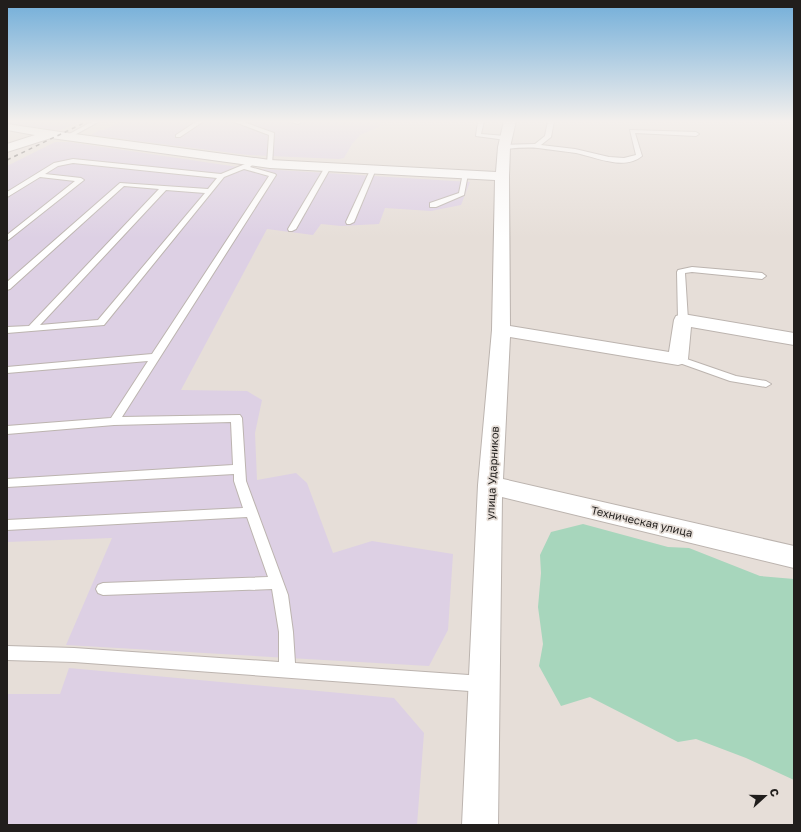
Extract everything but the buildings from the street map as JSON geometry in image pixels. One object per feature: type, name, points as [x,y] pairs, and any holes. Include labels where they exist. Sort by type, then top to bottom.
[{"type":"street","points":[[215,160],[249,165],[270,164],[502,176]]},
{"type":"street","name":"улица Ударников","points":[[480,825],[490,485],[501,330],[502,176],[504,160]]},
{"type":"street","points":[[501,330],[678,359],[683,320],[794,339]]},
{"type":"street","name":"Техническая улица","points":[[490,485],[794,557]]},
{"type":"lane","points":[[270,160],[270,164]]},
{"type":"lane","points":[[7,195],[56,164],[73,161],[222,176],[249,165],[273,175],[114,421]]},
{"type":"lane","points":[[292,229],[328,167]]},
{"type":"lane","points":[[350,222],[374,169]]},
{"type":"lane","points":[[432,205],[462,194],[465,174]]},
{"type":"lane","points":[[7,239],[81,180],[39,175]]},
{"type":"lane","points":[[7,330],[101,323],[222,176]]},
{"type":"lane","points":[[7,287],[122,184],[210,191]]},
{"type":"lane","points":[[32,328],[165,187]]},
{"type":"lane","points":[[683,320],[681,272],[692,269],[762,276]]},
{"type":"lane","points":[[7,370],[156,357]]},
{"type":"lane","points":[[678,359],[734,379],[766,384]]},
{"type":"lane","points":[[7,430],[114,421],[236,418],[240,481],[281,595],[286,632],[287,670]]},
{"type":"lane","points":[[7,483],[239,469]]},
{"type":"lane","points":[[7,525],[251,512]]},
{"type":"lane","points":[[103,589],[277,583]]},
{"type":"lane","points":[[7,653],[74,655],[484,684]]},
{"type":"shaded area","points":[[19,160],[190,160],[245,168],[470,182],[461,205],[431,211],[385,208],[379,224],[341,226],[321,224],[313,235],[267,229],[181,390],[247,391],[262,400],[255,433],[257,480],[296,473],[307,483],[333,553],[372,541],[453,554],[448,630],[429,666],[66,645],[112,538],[7,542],[7,166]]},
{"type":"shaded area","points":[[69,668],[394,698],[424,733],[417,825],[7,825],[7,694],[60,694]]},
{"type":"green space","points":[[583,524],[668,547],[689,548],[760,576],[794,579],[794,780],[746,758],[696,739],[678,742],[590,697],[561,706],[539,666],[543,644],[538,607],[541,573],[540,555],[551,532]]}]
